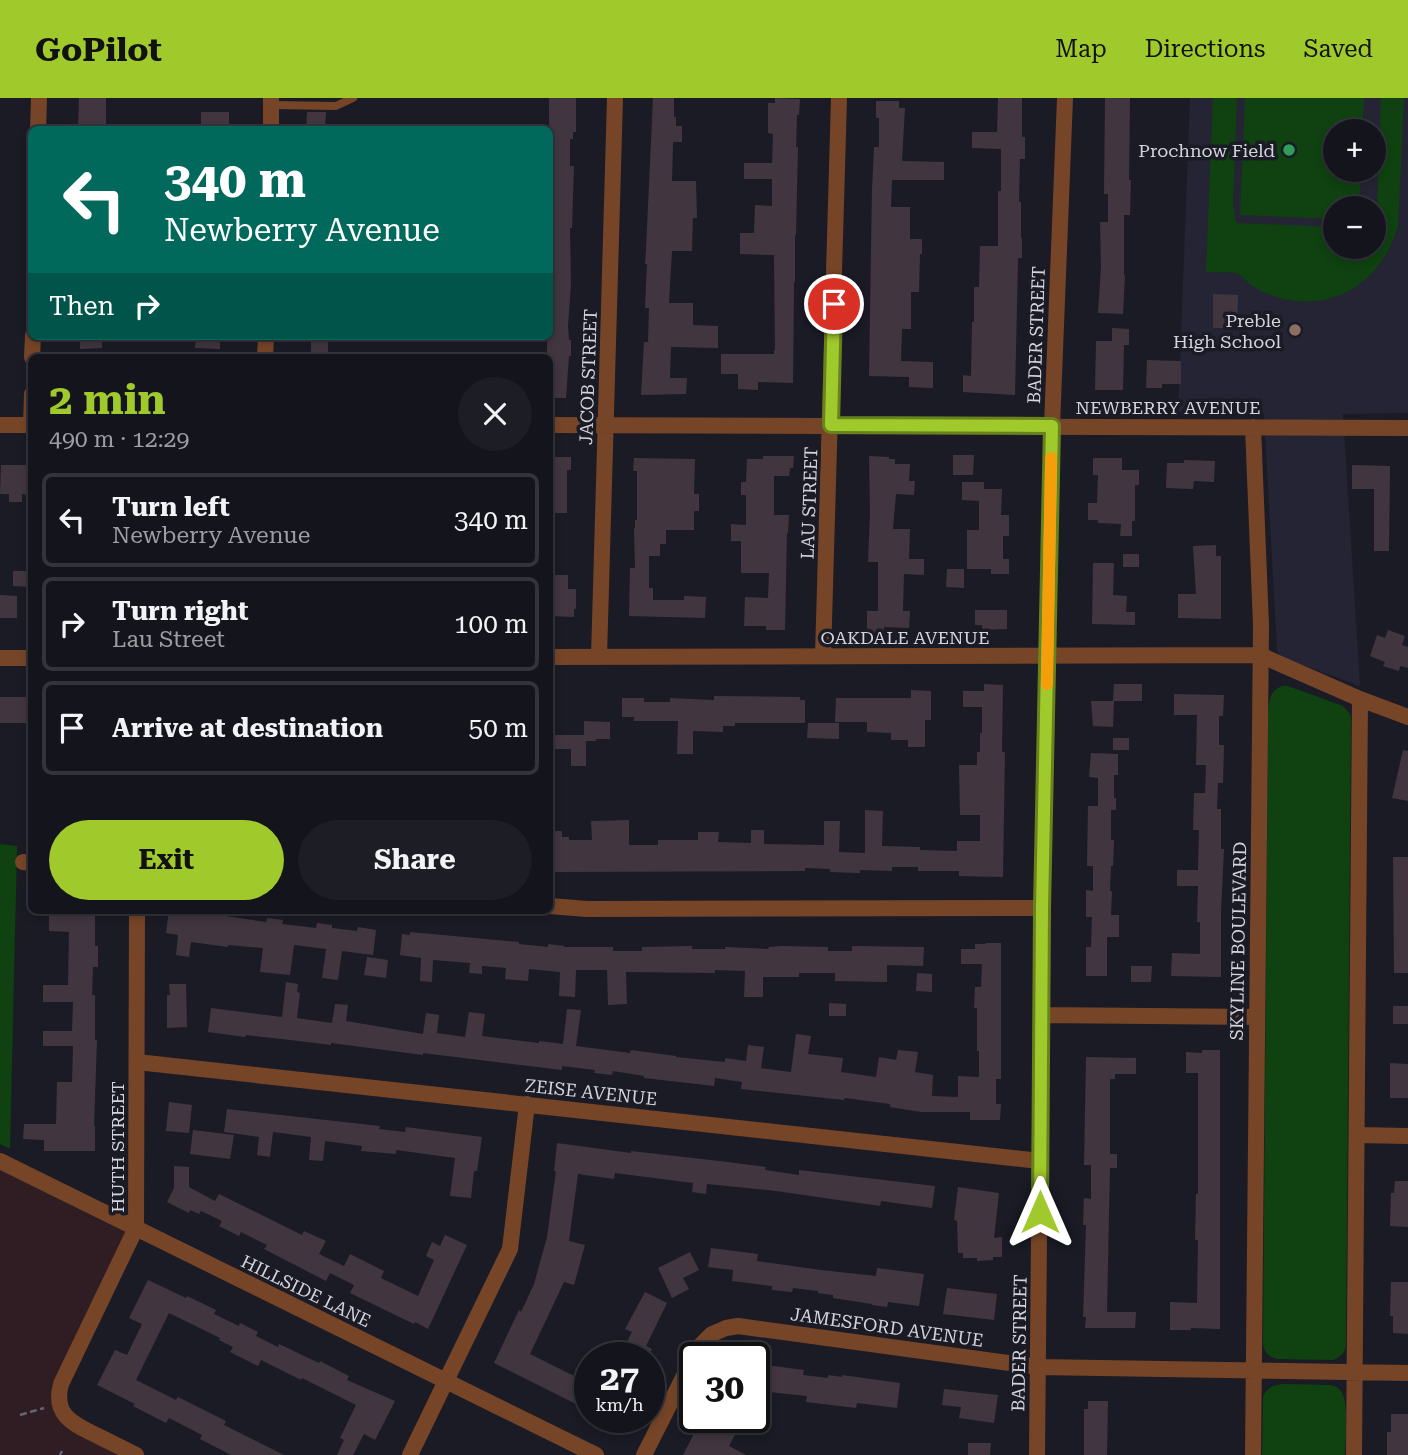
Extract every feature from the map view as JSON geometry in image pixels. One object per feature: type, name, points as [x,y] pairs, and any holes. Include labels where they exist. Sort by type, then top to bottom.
[{"type":"street","points":[[38,126],[39,98]]},
{"type":"street","name":"JACOB STREET","points":[[599,657],[615,98]]},
{"type":"street","name":"LAU STREET","points":[[823,656],[839,98]]},
{"type":"street","name":"BADER STREET","points":[[1037,1455],[1047,657],[1052,426],[1065,98]]},
{"type":"street","points":[[271,102],[271,126]]},
{"type":"street","points":[[0,425],[28,425]]},
{"type":"street","name":"NEWBERRY AVENUE","points":[[553,425],[1408,428]]},
{"type":"street","name":"SKYLINE BOULEVARD","points":[[1253,427],[1261,655],[1254,1455]]},
{"type":"street","points":[[1261,655],[1408,717]]},
{"type":"street","name":"OAKDALE AVENUE","points":[[553,657],[1261,655]]},
{"type":"street","points":[[0,658],[28,658]]},
{"type":"street","points":[[1354,1455],[1360,699]]},
{"type":"street","points":[[553,906],[587,909],[1042,908]]},
{"type":"street","name":"HUTH STREET","points":[[60,1406],[61,1384],[136,1228],[137,914]]},
{"type":"street","points":[[1041,1015],[1257,1017]]},
{"type":"street","name":"ZEISE AVENUE","points":[[137,1062],[1040,1161]]},
{"type":"street","points":[[410,1455],[510,1249],[527,1104]]},
{"type":"street","points":[[1357,1135],[1408,1136]]},
{"type":"street","name":"HILLSIDE LANE","points":[[0,1161],[596,1455]]},
{"type":"street","name":"JAMESFORD AVENUE","points":[[644,1455],[698,1348],[712,1334],[738,1326],[1038,1367],[1408,1373]]},
{"type":"street","points":[[60,1406],[64,1415],[75,1425],[136,1455]]},
{"type":"lane","points":[[271,102],[324,107],[336,106],[353,98]]},
{"type":"path","points":[[20,1415],[60,1406]]},
{"type":"shaded area","name":"Preble High School","points":[[1190,98],[1408,98],[1408,413],[1343,414],[1360,686],[1281,657],[1277,650],[1264,414],[1178,413]]},
{"type":"shaded area","points":[[0,1161],[136,1228],[61,1384],[61,1409],[136,1455],[0,1455]]},
{"type":"green space","points":[[1213,98],[1237,98],[1233,203],[1236,223],[1323,227],[1323,259],[1383,259],[1369,276],[1354,288],[1320,301],[1280,298],[1251,285],[1235,273],[1206,272]]},
{"type":"green space","name":"Prochnow Field","points":[[1245,98],[1364,98],[1363,119],[1323,119],[1323,182],[1360,182],[1360,196],[1323,196],[1323,218],[1240,215]]},
{"type":"green space","points":[[1381,98],[1404,98],[1398,226],[1386,254],[1386,196],[1377,196],[1378,182],[1386,182],[1386,119],[1380,119]]},
{"type":"green space","points":[[1282,686],[1343,706],[1351,719],[1346,1346],[1341,1355],[1333,1360],[1277,1359],[1267,1354],[1263,1343],[1268,716],[1272,695]]},
{"type":"green space","points":[[0,844],[17,846],[10,1149],[0,1144]]},
{"type":"green space","points":[[1283,1384],[1330,1385],[1339,1389],[1346,1411],[1345,1455],[1262,1455],[1263,1397],[1271,1387]]},
{"type":"building","points":[[79,98],[106,98],[106,126],[78,126]]},
{"type":"building","points":[[549,98],[576,98],[576,132],[573,132],[573,139],[570,139],[570,166],[574,166],[568,326],[571,356],[566,398],[553,398],[553,354],[547,354],[547,340],[553,340],[553,126],[549,126]]},
{"type":"building","points":[[653,98],[674,98],[676,126],[682,126],[682,142],[673,142],[672,181],[696,181],[697,218],[693,218],[692,251],[672,251],[669,303],[693,303],[693,325],[718,326],[718,348],[671,347],[670,378],[687,378],[686,394],[641,395],[644,342],[648,342],[649,308],[645,308],[645,264]]},
{"type":"building","points":[[775,98],[800,99],[796,147],[793,383],[758,382],[758,390],[738,389],[738,374],[721,374],[721,354],[774,354],[775,350],[774,255],[740,254],[740,233],[754,233],[755,205],[772,206],[772,179],[744,179],[744,163],[772,163],[773,134],[768,133],[768,103],[775,103]]},
{"type":"building","points":[[998,98],[1022,98],[1022,137],[1025,137],[1025,159],[1020,159],[1022,258],[1018,258],[1015,395],[963,392],[963,375],[971,376],[974,287],[979,287],[980,246],[998,246],[998,191],[1001,191],[1001,149],[972,148],[972,132],[997,132]]},
{"type":"building","points":[[1105,98],[1130,98],[1130,215],[1124,215],[1123,314],[1098,313],[1100,222],[1108,222],[1108,194],[1104,194]]},
{"type":"building","points":[[876,101],[899,101],[899,108],[905,108],[902,161],[944,162],[944,180],[892,180],[891,207],[910,207],[910,239],[922,239],[919,292],[911,292],[911,329],[902,329],[901,361],[933,362],[933,388],[909,387],[909,377],[869,376],[872,189],[874,147],[879,147]]},
{"type":"building","points":[[201,112],[229,112],[229,126],[201,126]]},
{"type":"building","points":[[307,112],[326,112],[325,126],[306,126]]},
{"type":"building","points":[[1213,294],[1238,295],[1237,328],[1213,328]]},
{"type":"building","points":[[1112,328],[1129,329],[1129,345],[1124,345],[1123,390],[1095,390],[1096,341],[1112,341]]},
{"type":"building","points":[[80,340],[102,340],[102,348],[80,349]]},
{"type":"building","points":[[196,340],[220,340],[220,349],[195,348]]},
{"type":"building","points":[[311,340],[328,340],[328,354],[311,354]]},
{"type":"building","points":[[1147,360],[1181,361],[1181,384],[1162,384],[1162,388],[1146,388]]},
{"type":"building","points":[[953,455],[974,455],[973,475],[953,475]]},
{"type":"building","points":[[763,456],[794,456],[789,476],[774,476],[774,515],[789,515],[785,630],[766,630],[766,626],[744,626],[745,597],[768,598],[769,573],[741,573],[741,541],[731,541],[731,524],[746,525],[746,495],[741,495],[741,482],[746,482],[747,459],[763,459]]},
{"type":"building","points":[[869,456],[889,457],[895,459],[895,464],[910,464],[909,481],[915,481],[914,495],[896,494],[893,529],[910,529],[909,559],[924,559],[924,575],[904,574],[903,611],[910,611],[909,628],[884,627],[884,633],[867,633],[867,611],[878,611],[878,562],[868,562]]},
{"type":"building","points":[[553,457],[571,457],[571,470],[567,470],[567,513],[553,513]]},
{"type":"building","points":[[634,458],[695,459],[694,494],[699,494],[699,511],[694,511],[694,530],[666,530],[666,544],[660,544],[660,556],[649,556],[649,588],[653,588],[653,600],[684,600],[684,596],[706,597],[705,618],[629,616],[630,568],[635,568],[634,528],[637,520],[637,471],[633,471]]},
{"type":"building","points":[[1093,458],[1122,458],[1122,470],[1139,470],[1139,485],[1135,485],[1135,521],[1132,521],[1132,536],[1120,536],[1121,524],[1088,520],[1088,503],[1097,503],[1098,475],[1093,475]]},
{"type":"building","points":[[1184,460],[1215,461],[1214,482],[1194,481],[1193,489],[1166,488],[1167,463],[1184,463]]},
{"type":"building","points":[[1,465],[28,465],[27,495],[22,494],[22,502],[9,502],[9,494],[0,494]]},
{"type":"building","points":[[1352,465],[1390,466],[1389,551],[1374,551],[1374,489],[1352,489]]},
{"type":"building","points":[[962,482],[984,482],[984,489],[1002,489],[1001,515],[1009,515],[1009,536],[1003,536],[1003,559],[1009,559],[1009,574],[991,574],[991,569],[967,569],[967,530],[979,530],[979,501],[962,500]]},
{"type":"building","points":[[1216,545],[1216,556],[1221,556],[1221,619],[1178,618],[1178,594],[1196,594],[1193,546]]},
{"type":"building","points":[[1123,554],[1139,554],[1139,567],[1123,567]]},
{"type":"building","points":[[1093,563],[1114,563],[1113,595],[1127,596],[1126,612],[1135,612],[1135,625],[1092,624]]},
{"type":"building","points":[[947,569],[964,569],[964,588],[946,587]]},
{"type":"building","points":[[13,571],[28,571],[28,587],[13,586]]},
{"type":"building","points":[[553,575],[568,575],[568,589],[576,589],[574,617],[553,616]]},
{"type":"building","points":[[0,595],[17,596],[17,618],[0,618]]},
{"type":"building","points":[[975,610],[1007,610],[1007,629],[982,630],[982,625],[975,625]]},
{"type":"building","points":[[1388,630],[1405,636],[1402,645],[1408,647],[1408,668],[1400,666],[1399,671],[1383,666],[1385,662],[1370,656],[1377,635],[1385,638]]},
{"type":"building","points":[[984,684],[1003,685],[1003,877],[959,876],[959,871],[918,871],[918,867],[892,867],[892,871],[860,870],[860,873],[805,868],[805,871],[553,872],[553,831],[562,831],[562,837],[569,837],[569,840],[592,840],[591,821],[629,820],[629,845],[658,845],[658,840],[698,840],[698,832],[719,832],[718,842],[751,843],[751,830],[764,830],[764,844],[824,845],[824,821],[840,821],[839,852],[865,853],[865,810],[883,811],[882,846],[957,851],[957,841],[980,841],[980,815],[960,815],[959,765],[977,765],[982,733],[982,707],[963,707],[963,691],[984,691]]},
{"type":"building","points":[[1114,684],[1142,684],[1142,701],[1113,701]]},
{"type":"building","points":[[911,690],[931,691],[931,720],[925,720],[925,747],[908,747],[908,740],[891,740],[891,733],[867,732],[867,722],[835,722],[836,698],[911,698]]},
{"type":"building","points":[[1174,694],[1224,695],[1223,716],[1219,716],[1219,745],[1224,745],[1223,783],[1218,783],[1217,809],[1221,809],[1221,849],[1224,849],[1221,977],[1171,976],[1172,953],[1200,954],[1198,886],[1177,886],[1177,870],[1198,870],[1199,830],[1193,830],[1194,793],[1205,793],[1206,765],[1196,765],[1197,715],[1174,715]]},
{"type":"building","points":[[714,696],[800,697],[800,700],[805,700],[805,723],[735,723],[735,726],[723,726],[723,732],[693,731],[693,754],[677,754],[678,721],[634,721],[634,717],[622,717],[622,698],[644,698],[644,702],[670,702],[670,698],[714,700]]},
{"type":"building","points":[[0,697],[26,697],[28,723],[0,723]]},
{"type":"building","points":[[1091,701],[1114,701],[1113,727],[1093,726]]},
{"type":"building","points":[[584,721],[610,722],[610,739],[586,741],[586,766],[571,766],[571,749],[553,749],[553,735],[584,735]]},
{"type":"building","points":[[808,723],[839,723],[839,739],[807,738]]},
{"type":"building","points":[[1113,738],[1129,738],[1129,750],[1113,750]]},
{"type":"building","points":[[1403,750],[1408,751],[1408,801],[1392,798]]},
{"type":"building","points":[[1091,753],[1118,754],[1118,775],[1114,775],[1116,810],[1111,810],[1111,840],[1114,840],[1110,891],[1111,915],[1119,915],[1119,937],[1107,937],[1107,976],[1086,976],[1086,947],[1091,947],[1092,917],[1086,917],[1086,890],[1093,891],[1093,866],[1087,866],[1088,806],[1098,806],[1098,778],[1089,777]]},
{"type":"building","points":[[1393,857],[1408,857],[1408,973],[1394,973]]},
{"type":"building","points":[[95,914],[98,967],[93,967],[92,995],[95,995],[97,1040],[95,1151],[44,1151],[44,1140],[23,1139],[24,1124],[56,1124],[57,1082],[72,1082],[73,1046],[43,1046],[43,1031],[72,1031],[73,1002],[43,1002],[43,985],[68,985],[69,932],[49,931],[49,915]]},
{"type":"building","points":[[168,914],[213,914],[266,922],[267,918],[283,920],[282,924],[316,928],[317,923],[357,931],[358,927],[376,930],[373,955],[342,951],[338,980],[322,978],[326,949],[294,945],[290,975],[260,972],[263,948],[191,942],[189,957],[176,955],[178,935],[166,933]]},
{"type":"building","points":[[410,932],[548,947],[548,944],[564,947],[613,947],[613,951],[642,951],[642,947],[692,946],[692,949],[828,947],[828,951],[852,951],[852,946],[924,947],[923,966],[887,965],[887,982],[835,981],[835,973],[763,977],[763,997],[744,997],[745,971],[626,972],[627,1004],[608,1005],[607,970],[576,970],[575,997],[559,996],[560,972],[529,969],[528,981],[505,979],[506,968],[482,966],[482,974],[469,973],[470,963],[433,960],[432,982],[420,981],[421,958],[400,955],[402,934],[410,935]]},
{"type":"building","points":[[1001,943],[1001,1079],[996,1079],[996,1104],[1001,1104],[1000,1120],[970,1120],[970,1112],[921,1112],[890,1107],[890,1104],[845,1098],[741,1089],[742,1082],[715,1078],[714,1086],[644,1078],[613,1071],[612,1075],[562,1066],[562,1070],[331,1043],[208,1032],[211,1008],[282,1017],[286,982],[298,984],[297,992],[300,993],[297,1018],[332,1023],[335,1004],[348,1005],[346,1021],[423,1034],[426,1013],[439,1015],[437,1033],[465,1037],[469,1012],[485,1014],[482,1036],[563,1044],[567,1009],[581,1010],[576,1046],[630,1053],[631,1050],[725,1062],[725,1058],[746,1061],[748,1045],[764,1047],[761,1068],[791,1072],[796,1034],[811,1036],[808,1054],[843,1058],[841,1072],[876,1077],[879,1057],[896,1060],[898,1050],[918,1052],[915,1072],[933,1075],[932,1096],[958,1097],[958,1076],[979,1077],[977,1008],[974,1008],[975,987],[981,987],[982,964],[961,964],[961,949],[975,949],[975,944]]},
{"type":"building","points":[[367,957],[388,960],[386,978],[364,975]]},
{"type":"building","points":[[1131,966],[1152,966],[1151,982],[1131,982]]},
{"type":"building","points":[[917,973],[932,974],[932,992],[916,991]]},
{"type":"building","points":[[169,984],[186,984],[187,1027],[167,1028]]},
{"type":"building","points":[[829,1003],[846,1004],[846,1016],[829,1016]]},
{"type":"building","points":[[1393,1006],[1408,1006],[1408,1024],[1393,1024]]},
{"type":"building","points":[[1202,1050],[1220,1050],[1220,1329],[1170,1330],[1170,1302],[1197,1303],[1198,1240],[1195,1240],[1198,1194],[1198,1073],[1186,1073],[1186,1052],[1202,1053]]},
{"type":"building","points":[[1086,1057],[1136,1058],[1136,1074],[1115,1074],[1115,1079],[1110,1079],[1110,1154],[1117,1154],[1117,1168],[1110,1168],[1107,1312],[1136,1312],[1135,1328],[1085,1328],[1086,1317],[1083,1317],[1086,1225],[1083,1225],[1084,1198],[1091,1199],[1091,1165],[1084,1165]]},
{"type":"building","points":[[1390,1063],[1408,1064],[1408,1098],[1390,1098]]},
{"type":"building","points":[[169,1102],[192,1105],[189,1133],[166,1131]]},
{"type":"building","points":[[227,1109],[380,1126],[379,1129],[405,1132],[406,1127],[482,1137],[471,1198],[450,1196],[455,1158],[396,1150],[396,1154],[361,1151],[362,1146],[325,1141],[323,1161],[309,1160],[311,1137],[273,1132],[270,1157],[257,1155],[259,1137],[224,1132]]},
{"type":"building","points":[[193,1130],[234,1135],[230,1159],[190,1154]]},
{"type":"building","points":[[557,1143],[766,1167],[765,1170],[799,1175],[799,1170],[935,1186],[932,1208],[881,1201],[880,1206],[707,1184],[706,1194],[692,1192],[693,1183],[615,1173],[614,1179],[578,1174],[569,1241],[585,1245],[574,1285],[564,1282],[530,1354],[574,1376],[574,1403],[494,1363],[534,1284],[547,1237]]},
{"type":"building","points":[[174,1166],[189,1167],[189,1187],[215,1201],[219,1194],[302,1235],[304,1231],[326,1241],[319,1254],[344,1266],[350,1254],[384,1271],[381,1278],[418,1296],[434,1260],[426,1256],[432,1242],[440,1246],[445,1235],[467,1245],[428,1329],[350,1293],[354,1285],[330,1273],[326,1281],[264,1249],[267,1245],[241,1232],[239,1236],[219,1226],[222,1221],[201,1211],[199,1214],[190,1210],[189,1213],[167,1202],[174,1188]]},
{"type":"building","points":[[1395,1181],[1408,1181],[1408,1227],[1390,1226],[1391,1193],[1394,1193]]},
{"type":"building","points":[[958,1187],[999,1193],[994,1238],[1002,1237],[1002,1257],[977,1261],[977,1258],[963,1258],[963,1253],[958,1253],[957,1221],[954,1220]]},
{"type":"building","points":[[711,1248],[758,1254],[757,1261],[821,1270],[876,1276],[877,1268],[924,1274],[919,1306],[888,1302],[887,1307],[872,1305],[833,1298],[833,1295],[818,1291],[793,1288],[792,1292],[772,1290],[772,1286],[732,1281],[733,1270],[708,1267]]},
{"type":"building","points":[[690,1252],[699,1270],[683,1278],[689,1289],[672,1298],[658,1268]]},
{"type":"building","points":[[148,1280],[216,1310],[214,1314],[258,1332],[256,1336],[278,1347],[279,1344],[319,1363],[320,1361],[349,1376],[347,1380],[395,1401],[375,1440],[364,1434],[353,1455],[337,1455],[344,1440],[340,1438],[356,1405],[261,1360],[258,1366],[230,1352],[233,1347],[219,1340],[220,1338],[169,1313],[136,1380],[226,1421],[224,1425],[284,1455],[231,1455],[200,1439],[202,1435],[169,1418],[166,1423],[97,1385],[115,1350],[127,1355],[142,1324],[129,1318]]},
{"type":"building","points":[[1391,1282],[1408,1282],[1408,1334],[1393,1333],[1393,1316],[1390,1316]]},
{"type":"building","points":[[947,1288],[997,1294],[994,1320],[943,1314]]},
{"type":"building","points":[[645,1292],[667,1303],[648,1342],[627,1342],[632,1332],[625,1329]]},
{"type":"building","points":[[770,1365],[804,1370],[803,1375],[828,1378],[828,1375],[842,1375],[900,1383],[897,1408],[857,1403],[856,1408],[806,1402],[807,1396],[770,1392]]},
{"type":"building","points":[[944,1389],[998,1395],[994,1423],[959,1418],[961,1407],[942,1405]]},
{"type":"building","points":[[1088,1401],[1108,1401],[1107,1455],[1084,1455],[1084,1409],[1088,1409]]},
{"type":"building","points":[[1391,1414],[1408,1414],[1408,1455],[1387,1455],[1387,1432],[1391,1432]]},
{"type":"building","points":[[694,1433],[736,1433],[729,1446],[746,1455],[683,1455]]},
{"type":"building","points":[[968,1443],[991,1443],[990,1455],[968,1455]]},
{"type":"slow traffic","points":[[1047,684],[1051,458]]},
{"type":"place","name":"Prochnow Field","points":[[1289,150]]},
{"type":"place","name":"Preble High School","points":[[1295,330]]},
{"type":"route","points":[[834,304],[831,425],[1052,426],[1042,908],[1040,1212]]}]
